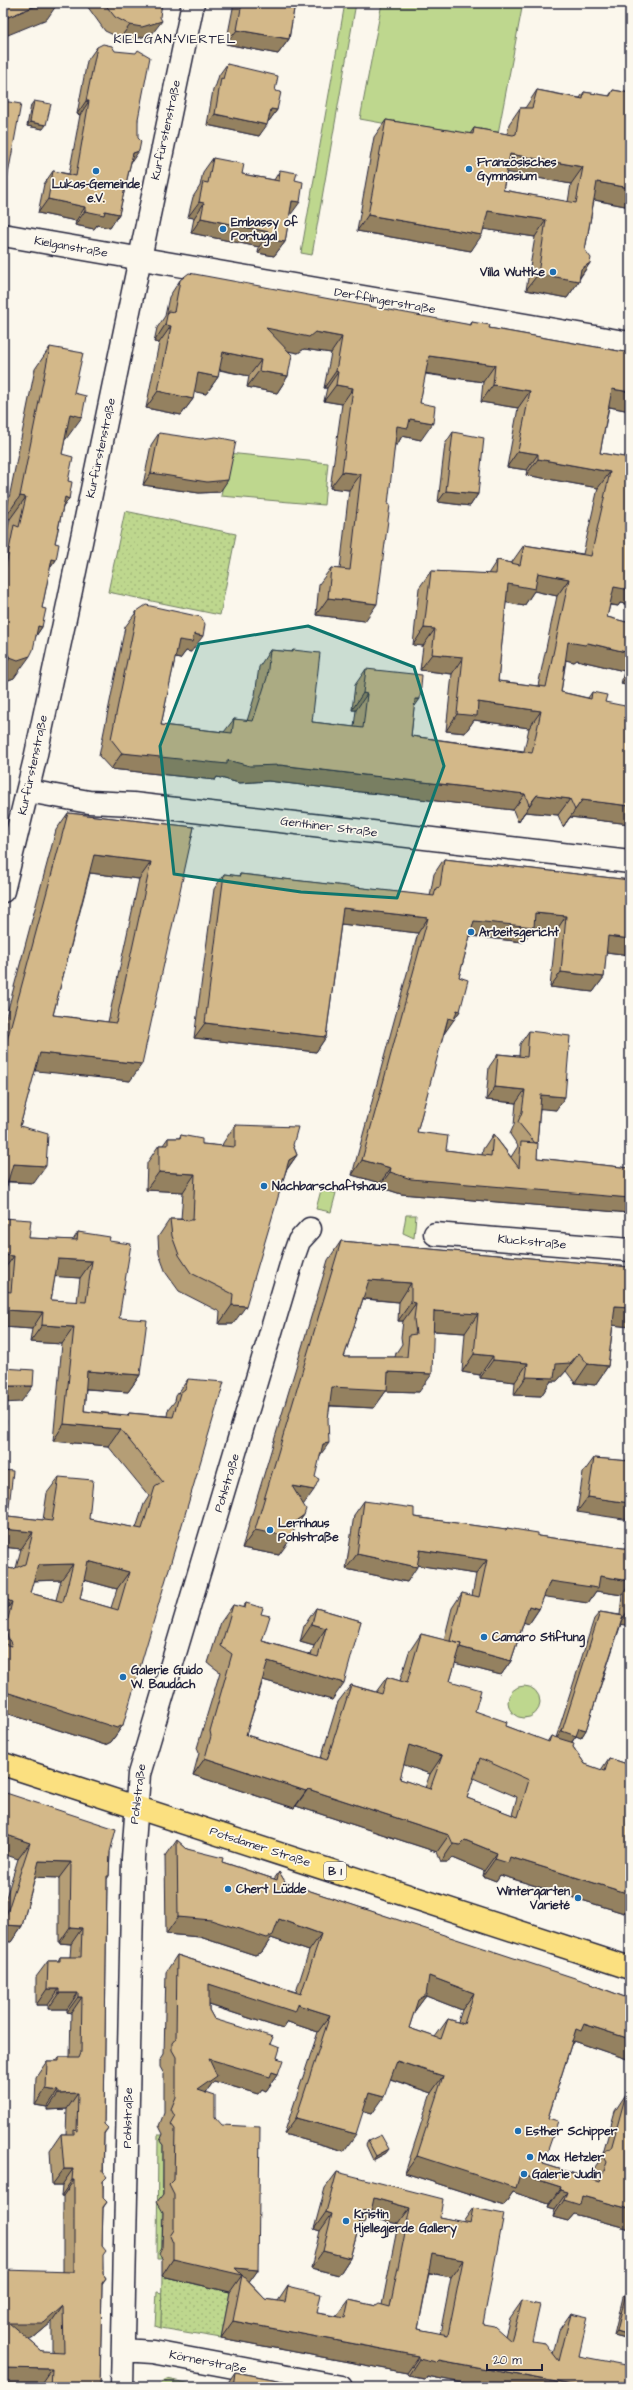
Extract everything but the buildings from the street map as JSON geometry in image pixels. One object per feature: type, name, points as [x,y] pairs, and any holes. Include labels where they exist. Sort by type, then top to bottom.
[{"type":"main road","name":"Potsdamer Straße","points":[[3,1764],[630,1968]]},
{"type":"street","name":"Kurfürstenstraße","points":[[3,891],[28,791],[193,3]]},
{"type":"street","name":"Kielganstraße","points":[[3,236],[140,259]]},
{"type":"street","name":"Derfflingerstraße","points":[[140,259],[630,343]]},
{"type":"street","name":"Genthiner Straße","points":[[28,791],[89,802],[133,804],[630,862]]},
{"type":"street","name":"Pohlstraße","points":[[122,2387],[135,1807],[141,1762],[207,1551],[293,1258],[299,1240],[310,1229]]},
{"type":"street","name":"Kluckstraße","points":[[435,1234],[630,1250]]},
{"type":"street","name":"Körnerstraße","points":[[123,2350],[153,2352],[341,2387]]},
{"type":"highlighted area","points":[[308,626],[414,667],[444,766],[397,898],[301,892],[174,874],[160,746],[199,644]]},
{"type":"green space","points":[[345,3],[356,3],[312,255],[301,253]]},
{"type":"green space","points":[[382,3],[523,3],[496,144],[360,119]]},
{"type":"green space","points":[[228,453],[328,463],[324,505],[221,496]]},
{"type":"green space","points":[[125,511],[236,534],[220,615],[108,592]]},
{"type":"green space","points":[[321,1190],[336,1193],[331,1212],[316,1209]]},
{"type":"green space","points":[[406,1215],[416,1215],[414,1238],[403,1233]]},
{"type":"green space","points":[[524,1686],[533,1689],[537,1693],[540,1702],[537,1711],[533,1715],[524,1718],[515,1715],[511,1711],[508,1702],[511,1693],[515,1689]]},
{"type":"green space","points":[[158,2135],[164,2135],[161,2143],[163,2145],[162,2249],[159,2254],[162,2259],[157,2259]]},
{"type":"green space","points":[[162,2276],[230,2292],[221,2338],[161,2328]]},
{"type":"green space","points":[[157,2292],[162,2293],[161,2328],[155,2326]]},
{"type":"green space","points":[[166,2379],[208,2387],[160,2387],[160,2384]]},
{"type":"place","name":"Französisches Gymnasium","points":[[469,169]]},
{"type":"place","name":"Lukas-Gemeinde e.V.","points":[[96,171]]},
{"type":"place","name":"Embassy of Portugal","points":[[223,229]]},
{"type":"place","name":"Villa Wuttke","points":[[553,272]]},
{"type":"place","name":"Arbeitsgericht","points":[[471,932]]},
{"type":"place","name":"Nachbarschaftshaus","points":[[264,1186]]},
{"type":"place","name":"Lernhaus Pohlstraße","points":[[270,1530]]},
{"type":"place","name":"Camaro Stiftung","points":[[484,1637]]},
{"type":"place","name":"Galerie Guido W. Baudach","points":[[123,1677]]},
{"type":"place","name":"Chert Lüdde","points":[[228,1889]]},
{"type":"place","name":"Wintergarten Varieté","points":[[578,1898]]},
{"type":"place","name":"Esther Schipper","points":[[518,2131]]},
{"type":"place","name":"Max Hetzler","points":[[530,2157]]},
{"type":"place","name":"Galerie Judin","points":[[524,2174]]},
{"type":"place","name":"Kristin Hjellegjerde Gallery","points":[[346,2221]]},
{"type":"district","name":"KIELGAN-VIERTEL","points":[[175,39]]}]
